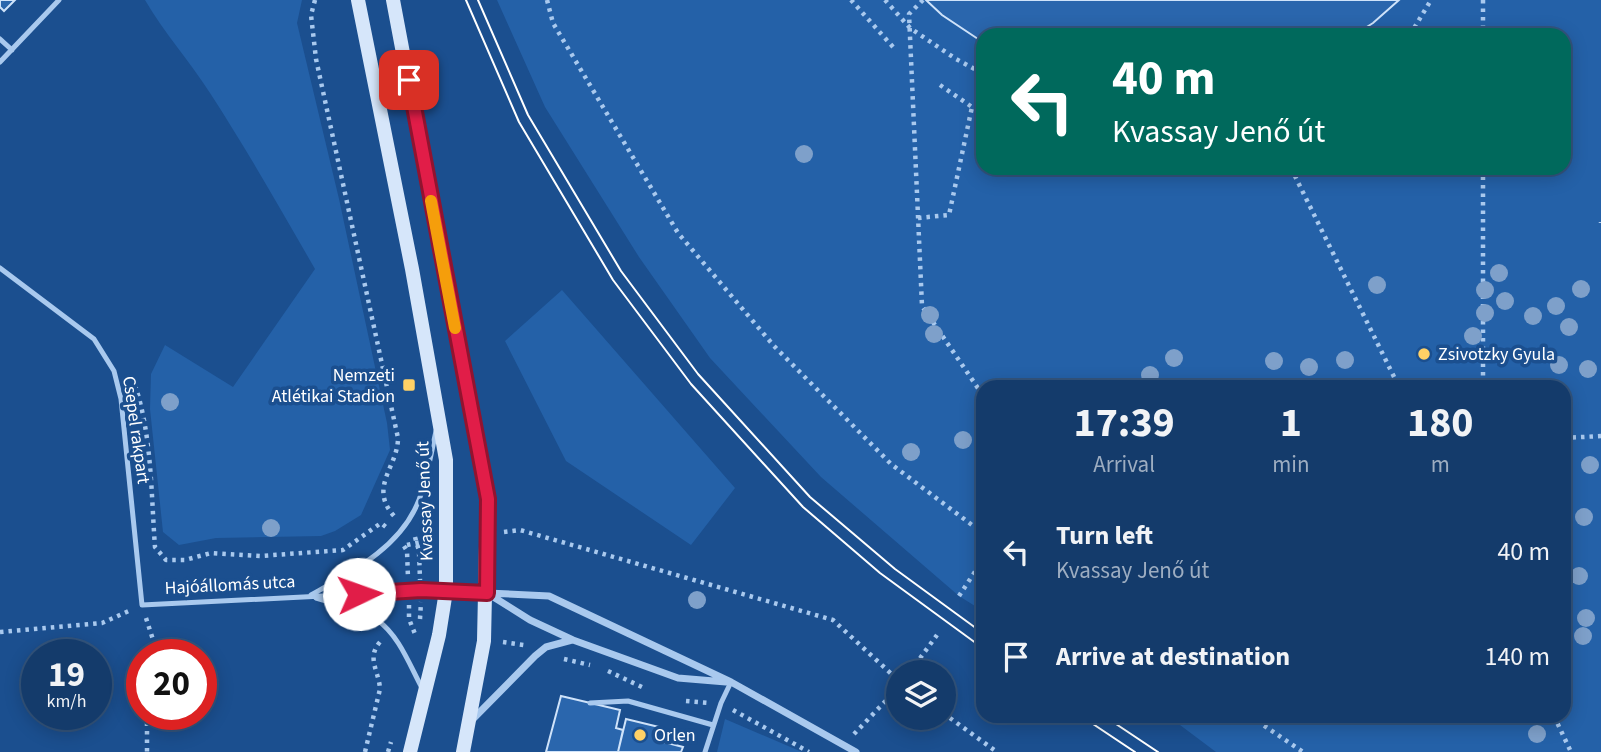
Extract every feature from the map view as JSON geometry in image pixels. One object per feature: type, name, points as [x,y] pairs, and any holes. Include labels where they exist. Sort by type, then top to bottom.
[{"type":"main road","name":"Kvassay Jenő út","points":[[358,0],[446,460],[446,591],[439,635],[410,752]]},
{"type":"main road","points":[[394,0],[488,499],[487,593],[481,661],[463,752]]},
{"type":"street","name":"Hajóállomás utca","points":[[487,593],[530,620],[573,640],[678,678],[731,682]]},
{"type":"street","name":"Hajóállomás utca","points":[[487,593],[549,596],[731,682],[856,752]]},
{"type":"street","points":[[469,722],[535,656],[546,648],[573,640]]},
{"type":"lane","points":[[0,62],[59,0]]},
{"type":"lane","points":[[0,39],[12,50]]},
{"type":"lane","name":"Csepel rakpart","points":[[0,268],[94,339],[114,371],[121,399],[142,605]]},
{"type":"lane","points":[[309,596],[363,566],[405,526],[419,500],[440,418]]},
{"type":"lane","name":"Hajóállomás utca","points":[[142,605],[421,590],[487,593]]},
{"type":"lane","points":[[309,596],[351,608],[378,621],[398,644],[424,694]]},
{"type":"lane","points":[[705,752],[731,682]]},
{"type":"lane","points":[[590,703],[628,701],[713,725]]},
{"type":"path","points":[[315,0],[311,15],[316,59],[398,438],[398,447],[384,486],[385,500],[391,512]]},
{"type":"path","points":[[547,0],[553,23],[678,233],[774,346],[891,464],[976,528]]},
{"type":"path","points":[[850,0],[893,47]]},
{"type":"path","points":[[885,0],[909,28],[956,60],[976,70]]},
{"type":"path","points":[[923,0],[909,15],[922,306],[976,385]]},
{"type":"path","points":[[1414,28],[1430,0]]},
{"type":"path","points":[[1483,0],[1483,28]]},
{"type":"path","points":[[940,85],[976,109]]},
{"type":"path","points":[[918,218],[949,215],[972,107]]},
{"type":"path","points":[[1294,175],[1396,380]]},
{"type":"path","points":[[1483,175],[1483,380]]},
{"type":"path","points":[[133,381],[141,403],[146,433],[155,547],[166,560],[185,560],[211,552],[261,556],[343,550],[381,523],[407,551],[409,619],[415,634]]},
{"type":"path","points":[[1571,438],[1601,436]]},
{"type":"path","points":[[520,530],[833,620],[886,669]]},
{"type":"path","points":[[416,542],[421,590]]},
{"type":"path","points":[[959,596],[976,570]]},
{"type":"path","points":[[0,632],[102,623],[142,605],[153,639]]},
{"type":"path","points":[[409,619],[420,619]]},
{"type":"path","points":[[919,660],[937,635]]},
{"type":"path","points":[[365,752],[380,690],[372,657],[373,649]]},
{"type":"path","points":[[561,658],[597,666],[652,691]]},
{"type":"path","points":[[685,701],[721,704],[809,752]]},
{"type":"path","points":[[844,745],[886,701]]},
{"type":"path","points":[[956,722],[997,752]]},
{"type":"path","points":[[1260,723],[1303,752]]},
{"type":"path","points":[[1557,723],[1571,752]]},
{"type":"path","points":[[147,730],[147,752]]},
{"type":"path","points":[[388,752],[391,739]]},
{"type":"shaded area","points":[[145,0],[302,0],[297,23],[339,199],[387,423],[390,450],[361,515],[321,536],[216,538],[179,545],[163,532],[150,409],[151,374],[165,345],[233,387],[315,269],[224,115]]},
{"type":"shaded area","points":[[497,0],[1601,0],[1601,752],[1216,752],[1177,723],[1571,723],[1571,380],[976,380],[976,607],[959,596],[821,477],[710,358],[639,257],[545,107]]},
{"type":"shaded area","points":[[562,290],[735,488],[691,545],[566,461],[505,341]]},
{"type":"shaded area","points":[[725,719],[802,752],[717,752]]},
{"type":"building","points":[[0,0],[15,0],[4,11],[0,7]]},
{"type":"building","points":[[926,0],[1399,0],[1365,28],[976,28],[976,38],[942,15]]},
{"type":"building","points":[[561,696],[620,710],[616,728],[623,730],[618,752],[546,752]]},
{"type":"building","name":"Orlen","points":[[626,719],[659,727],[656,740],[683,747],[681,752],[618,752]]},
{"type":"tram line","points":[[466,0],[519,122],[613,280],[691,384],[803,507],[880,573],[976,643]]},
{"type":"tram line","points":[[478,0],[528,115],[621,271],[698,374],[810,497],[895,569],[976,628]]},
{"type":"tram line","points":[[1092,723],[1135,752]]},
{"type":"tram line","points":[[1114,723],[1158,752]]},
{"type":"slow traffic","points":[[431,201],[455,328]]},
{"type":"place","name":"Zsivotzky Gyula","points":[[1424,354]]},
{"type":"place","name":"Nemzeti Atlétikai Stadion","points":[[409,385]]},
{"type":"place","name":"Orlen","points":[[640,735]]},
{"type":"route","points":[[359,594],[421,590],[487,593],[488,499],[409,80]]}]
